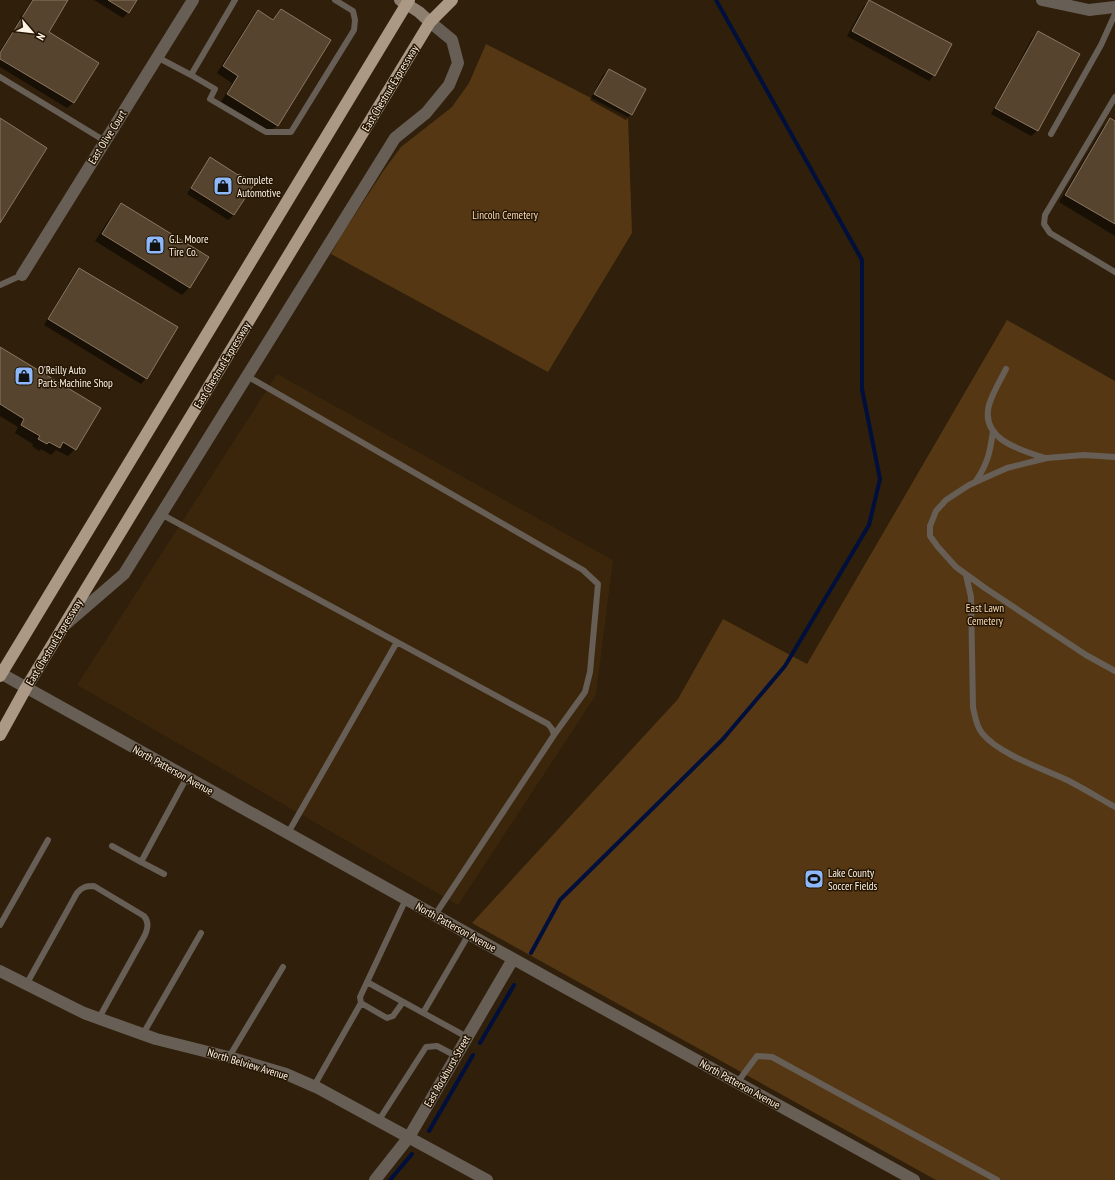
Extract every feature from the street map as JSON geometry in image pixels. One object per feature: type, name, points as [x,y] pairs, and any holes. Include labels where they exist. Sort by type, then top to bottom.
[{"type":"main road","name":"East Chestnut Expressway","points":[[0,735],[26,688],[430,22],[452,0]]},
{"type":"main road","points":[[0,674],[405,1]]},
{"type":"street","name":"East Olive Court","points":[[22,275],[193,0]]},
{"type":"street","points":[[1042,0],[1061,2],[1089,10],[1115,7]]},
{"type":"street","points":[[64,626],[124,574],[394,138],[426,113],[449,85],[458,63],[452,40],[405,1]]},
{"type":"street","name":"North Patterson Avenue","points":[[0,674],[914,1180]]},
{"type":"street","name":"East Rockhurst Street","points":[[376,1180],[409,1136],[513,959]]},
{"type":"street","name":"North Belview Avenue","points":[[0,971],[84,1013],[156,1039],[286,1074],[314,1086],[409,1136],[487,1180]]},
{"type":"lane","points":[[191,75],[235,0]]},
{"type":"lane","points":[[157,57],[215,89],[210,99],[266,132],[291,132],[354,30],[355,20],[353,11],[335,0]]},
{"type":"lane","points":[[1051,134],[1101,45],[1115,14]]},
{"type":"lane","points":[[0,77],[105,141]]},
{"type":"lane","points":[[1115,97],[1045,215],[1044,224],[1050,233],[1115,272]]},
{"type":"lane","points":[[0,285],[22,275]]},
{"type":"lane","points":[[1006,369],[989,406],[988,418],[993,431],[1001,440],[1014,447],[1047,458]]},
{"type":"lane","points":[[247,376],[583,570],[598,584],[590,672],[586,692],[554,735],[435,915]]},
{"type":"lane","points":[[976,481],[984,468],[990,451],[993,431]]},
{"type":"lane","points":[[1115,457],[1084,455],[1047,458],[1007,468],[976,481],[946,500],[936,511],[930,526],[930,536],[938,547],[956,567],[966,575],[1086,655],[1115,672]]},
{"type":"lane","points":[[161,514],[548,724],[554,735]]},
{"type":"lane","points":[[966,575],[971,597],[973,707],[980,732],[989,741],[1000,748],[1068,781],[1115,807]]},
{"type":"lane","points":[[288,833],[397,642]]},
{"type":"lane","points":[[141,862],[187,777]]},
{"type":"lane","points":[[0,925],[48,840]]},
{"type":"lane","points":[[112,846],[164,874]]},
{"type":"lane","points":[[26,985],[77,893],[80,889],[87,886],[94,886],[144,916],[148,920],[148,927],[145,935],[99,1018]]},
{"type":"lane","points":[[314,1086],[361,1003],[360,997],[406,899]]},
{"type":"lane","points":[[143,1034],[201,933]]},
{"type":"lane","points":[[423,1013],[469,934]]},
{"type":"lane","points":[[229,1058],[283,967]]},
{"type":"lane","points":[[367,982],[467,1037]]},
{"type":"lane","points":[[361,1003],[387,1018],[393,1016],[403,1002]]},
{"type":"lane","points":[[379,1120],[426,1047],[436,1046],[456,1056]]},
{"type":"lane","points":[[737,1082],[757,1056],[772,1057],[997,1180]]},
{"type":"shaded area","points":[[277,374],[613,560],[596,695],[458,905],[77,685]]},
{"type":"green space","name":"Lincoln Cemetery","points":[[486,44],[628,117],[632,233],[548,372],[331,254],[384,170],[401,147],[452,107],[469,83]]},
{"type":"green space","name":"Lake County Soccer Fields","points":[[1007,320],[1115,381],[1115,1180],[936,1180],[472,923],[678,699],[723,619],[807,664]]},
{"type":"building","points":[[33,0],[68,0],[49,32],[99,63],[74,103],[0,59],[0,53]]},
{"type":"building","points":[[108,0],[137,0],[129,13]]},
{"type":"building","points":[[869,0],[952,44],[935,76],[852,31]]},
{"type":"building","points":[[281,9],[331,40],[278,126],[227,94],[238,76],[223,66],[258,10],[273,20]]},
{"type":"building","points":[[1038,31],[1080,54],[1038,131],[995,108]]},
{"type":"building","points":[[609,69],[646,89],[632,115],[594,94]]},
{"type":"building","points":[[0,118],[47,148],[0,223]]},
{"type":"building","points":[[1110,118],[1115,121],[1115,224],[1065,195]]},
{"type":"building","name":"Complete Automotive","points":[[210,157],[238,175],[239,174],[255,183],[234,215],[191,188]]},
{"type":"building","name":"G.L. Moore Tire Co.","points":[[121,203],[209,257],[190,288],[102,234]]},
{"type":"building","points":[[79,268],[178,327],[147,379],[48,319]]},
{"type":"building","name":"O'Reilly Auto Parts Machine Shop","points":[[0,347],[101,408],[76,450],[63,442],[60,448],[49,442],[47,444],[38,439],[40,436],[21,425],[24,419],[0,404]]},
{"type":"waterway","points":[[531,953],[560,900],[723,739],[785,666],[869,525],[880,479],[862,389],[862,260],[716,0]]},
{"type":"waterway","points":[[480,1043],[514,985]]},
{"type":"waterway","points":[[429,1131],[473,1055]]},
{"type":"waterway","points":[[390,1180],[412,1154]]},
{"type":"place","name":"Complete Automotive","points":[[223,186]]},
{"type":"place","name":"G.L. Moore Tire Co.","points":[[155,245]]},
{"type":"place","name":"O'Reilly Auto Parts Machine Shop","points":[[24,376]]},
{"type":"place","name":"Lake County Soccer Fields","points":[[814,879]]},
{"type":"park label","name":"East Lawn Cemetery","points":[[985,614]]}]
